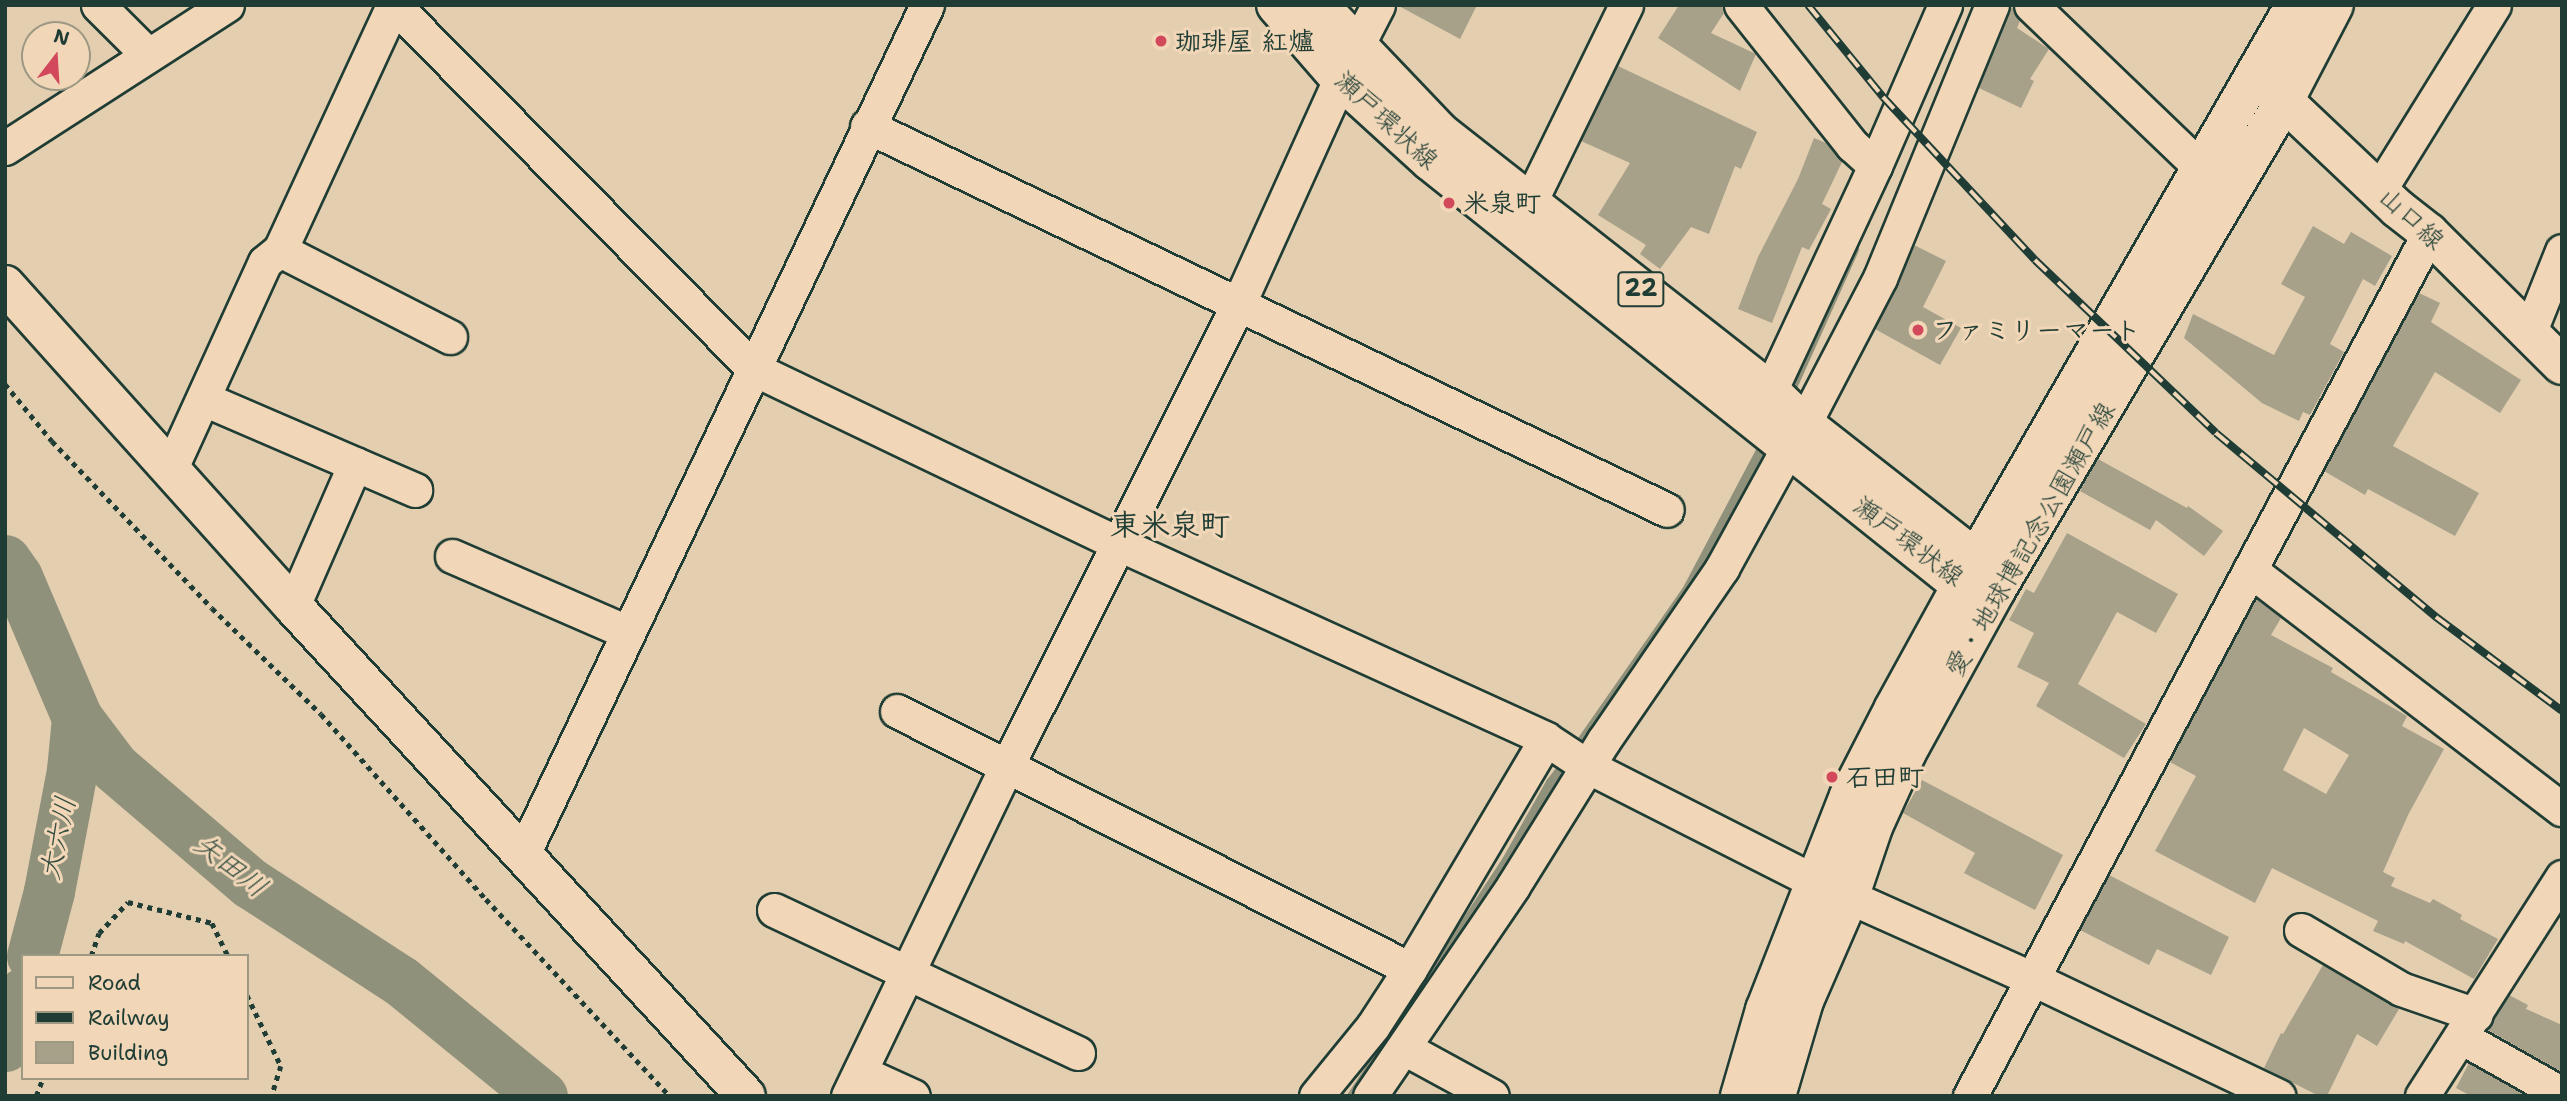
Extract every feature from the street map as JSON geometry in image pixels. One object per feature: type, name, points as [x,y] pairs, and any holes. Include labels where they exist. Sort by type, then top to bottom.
[{"type":"main road","name":"瀬戸環状線","points":[[1276,5],[1770,391],[1796,436]]},
{"type":"main road","name":"瀬戸環状線","points":[[1320,5],[1348,63],[1430,161],[1743,408],[1796,436],[1978,578]]},
{"type":"main road","name":"愛・地球博記念公園瀬戸線","points":[[1978,578],[2269,90],[2295,5]]},
{"type":"main road","name":"愛・地球博記念公園瀬戸線","points":[[1740,1096],[1765,1010],[1833,889],[1873,827],[1907,752],[1978,578],[2203,169],[2269,90],[2334,5]]},
{"type":"main road","name":"山口線","points":[[2269,90],[2429,233],[2562,365]]},
{"type":"main road","points":[[5,285],[293,606],[746,1096]]},
{"type":"main road","name":"愛・地球博記念公園瀬戸線","points":[[1776,1096],[1833,889]]},
{"type":"street","points":[[98,5],[148,55]]},
{"type":"street","points":[[5,148],[227,5]]},
{"type":"street","points":[[171,468],[265,262],[280,250],[394,5],[754,369],[1119,544],[1546,739],[1587,766],[1833,889],[2033,979],[2278,1096]]},
{"type":"street","points":[[523,854],[867,126],[927,5]]},
{"type":"street","points":[[913,1096],[854,1084],[1007,766],[1239,303],[1348,63],[1378,5]]},
{"type":"street","points":[[1530,202],[1626,5]]},
{"type":"street","points":[[1741,5],[1852,145],[1875,166]]},
{"type":"street","points":[[1770,391],[1875,166],[1945,5]]},
{"type":"street","points":[[1370,1096],[1513,886],[1587,766],[1722,568],[1880,278],[1992,5]]},
{"type":"street","points":[[2031,5],[2203,169]]},
{"type":"street","points":[[2380,190],[2494,5]]},
{"type":"street","points":[[867,126],[1667,510]]},
{"type":"street","points":[[1970,1096],[2139,773],[2429,233]]},
{"type":"street","points":[[280,250],[450,337]]},
{"type":"street","points":[[2530,331],[2562,251]]},
{"type":"street","points":[[204,399],[415,490]]},
{"type":"street","points":[[293,606],[355,464]]},
{"type":"street","points":[[452,556],[627,632]]},
{"type":"street","points":[[2250,570],[2562,809]]},
{"type":"street","points":[[897,710],[1410,969]]},
{"type":"street","points":[[1316,1096],[1329,1084],[1373,1026],[1410,969],[1546,739]]},
{"type":"street","points":[[2422,1096],[2562,877]]},
{"type":"street","points":[[774,910],[1078,1053]]},
{"type":"street","points":[[2301,930],[2468,1026],[2562,1094]]},
{"type":"street","points":[[1404,1048],[1492,1096]]},
{"type":"path","points":[[5,384],[52,441],[212,608],[321,714],[486,899],[670,1096]]},
{"type":"path","points":[[92,954],[99,933],[128,902],[212,923],[227,954]]},
{"type":"path","points":[[248,997],[281,1066],[272,1096]]},
{"type":"building","points":[[1397,5],[1477,5],[1460,39]]},
{"type":"building","points":[[1679,5],[1722,5],[1724,13],[1711,33],[1756,54],[1740,91],[1658,38]]},
{"type":"building","points":[[2011,5],[2020,21],[2017,28],[2049,49],[2030,79],[2034,81],[2021,108],[1979,88]]},
{"type":"building","points":[[1618,66],[1757,132],[1741,169],[1735,166],[1709,234],[1691,227],[1660,269],[1640,254],[1646,245],[1598,215],[1630,163],[1581,141]]},
{"type":"building","points":[[1814,138],[1826,143],[1842,162],[1822,204],[1831,209],[1809,250],[1802,247],[1772,323],[1738,309],[1758,257],[1798,179]]},
{"type":"building","points":[[2313,226],[2344,244],[2351,232],[2392,256],[2375,286],[2363,279],[2330,344],[2344,352],[2310,415],[2303,412],[2299,421],[2262,403],[2184,338],[2193,314],[2274,355],[2305,297],[2281,284]]},
{"type":"building","points":[[1914,245],[1946,261],[1923,307],[1961,328],[1940,365],[1875,329]]},
{"type":"building","points":[[2419,293],[2440,303],[2431,322],[2521,380],[2500,413],[2435,372],[2393,446],[2479,493],[2455,536],[2368,489],[2365,495],[2324,471]]},
{"type":"building","points":[[2098,459],[2187,508],[2188,506],[2223,531],[2204,556],[2156,520],[2150,530],[2080,491]]},
{"type":"building","points":[[2067,533],[2178,594],[2156,633],[2117,612],[2078,684],[2146,724],[2124,758],[2036,706],[2049,683],[2017,667],[2034,633],[2009,620],[2026,589],[2034,593]]},
{"type":"building","points":[[2256,599],[2281,618],[2271,635],[2333,668],[2331,672],[2407,716],[2402,726],[2444,749],[2408,815],[2383,872],[2395,878],[2391,886],[2430,903],[2433,899],[2462,915],[2460,919],[2498,939],[2474,979],[2405,941],[2404,944],[2373,931],[2378,921],[2272,868],[2255,903],[2155,851],[2196,776],[2170,762]],"holes":[[[2304,728],[2349,755],[2326,794],[2283,770]]]},
{"type":"building","points":[[1922,780],[2063,855],[2035,910],[1964,873],[1975,853],[1903,813]]},
{"type":"building","points":[[2109,875],[2229,937],[2211,975],[2157,949],[2149,965],[2080,930]]},
{"type":"building","points":[[2323,965],[2399,1009],[2377,1046],[2357,1034],[2327,1096],[2319,1096],[2264,1068],[2281,1033],[2283,1034]]},
{"type":"building","points":[[2509,995],[2528,1005],[2526,1009],[2562,1025],[2562,1072],[2488,1030]]},
{"type":"building","points":[[2469,1063],[2526,1096],[2471,1096],[2456,1088]]},
{"type":"waterway","points":[[1788,396],[1854,249]]},
{"type":"waterway","points":[[1575,749],[1686,590],[1766,439]]},
{"type":"waterway","name":"矢田川","points":[[5,560],[17,577],[77,718],[114,767],[250,883],[401,981],[542,1096]]},
{"type":"waterway","name":"大六川","points":[[33,954],[49,891],[72,770],[77,718]]},
{"type":"waterway","points":[[1351,1096],[1506,860],[1550,782],[1567,760]]},
{"type":"waterway","name":"大六川","points":[[5,1046],[21,999]]},
{"type":"railway","points":[[1808,5],[1883,97],[2035,260],[2216,433],[2436,617],[2562,711]]},
{"type":"place","name":"珈琲屋 紅爐","points":[[1161,41]]},
{"type":"place","name":"米泉町","points":[[1449,203]]},
{"type":"place","name":"ファミリーマート","points":[[1918,330]]},
{"type":"place","name":"石田町","points":[[1832,777]]},
{"type":"district","name":"東米泉町","points":[[1170,525]]}]
